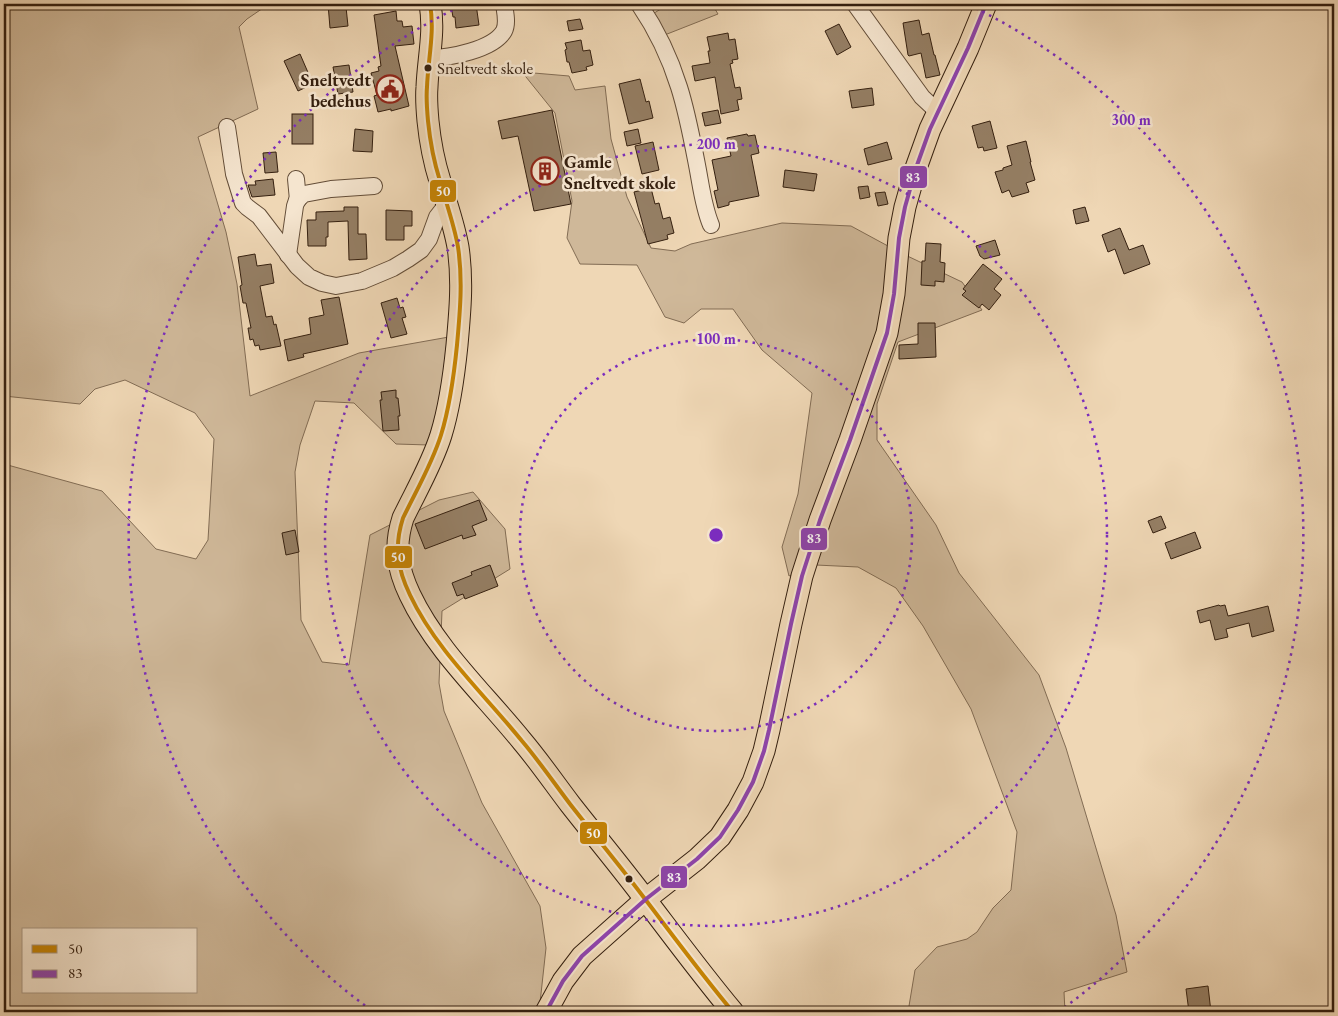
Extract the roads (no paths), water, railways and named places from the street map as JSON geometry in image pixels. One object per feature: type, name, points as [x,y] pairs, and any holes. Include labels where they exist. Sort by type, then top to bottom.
[{"type":"main road","points":[[430,4],[432,23],[427,87],[428,121],[432,150],[456,240],[461,276],[461,305],[454,375],[447,414],[430,463],[401,526],[397,551],[400,568],[410,596],[435,636],[522,741],[646,899],[704,978],[733,1012]]},
{"type":"main road","points":[[546,1012],[562,981],[582,956],[646,899],[697,859],[720,837],[738,810],[753,782],[769,730],[802,576],[887,332],[894,294],[905,207],[916,168],[938,112],[986,4]]},
{"type":"street","points":[[429,58],[455,56],[495,40],[505,27],[506,14],[504,4]]},
{"type":"street","points":[[639,4],[649,18],[671,64],[679,86],[705,207],[711,225]]},
{"type":"street","points":[[855,4],[922,97],[938,112]]},
{"type":"street","points":[[227,127],[234,174],[243,203],[259,216],[296,266],[309,277],[322,284],[336,286],[362,281],[393,268],[408,259],[421,250],[429,240],[437,217],[444,208],[448,207]]},
{"type":"street","points":[[296,179],[298,200]]},
{"type":"street","points":[[288,255],[295,206],[304,194],[374,186]]},
{"type":"place","name":"Sneltvedt skole","points":[[428,68]]},
{"type":"place","name":"Sneltvedt bedehus","points":[[390,89]]},
{"type":"place","name":"Gamle Sneltvedt skole","points":[[545,171]]}]
